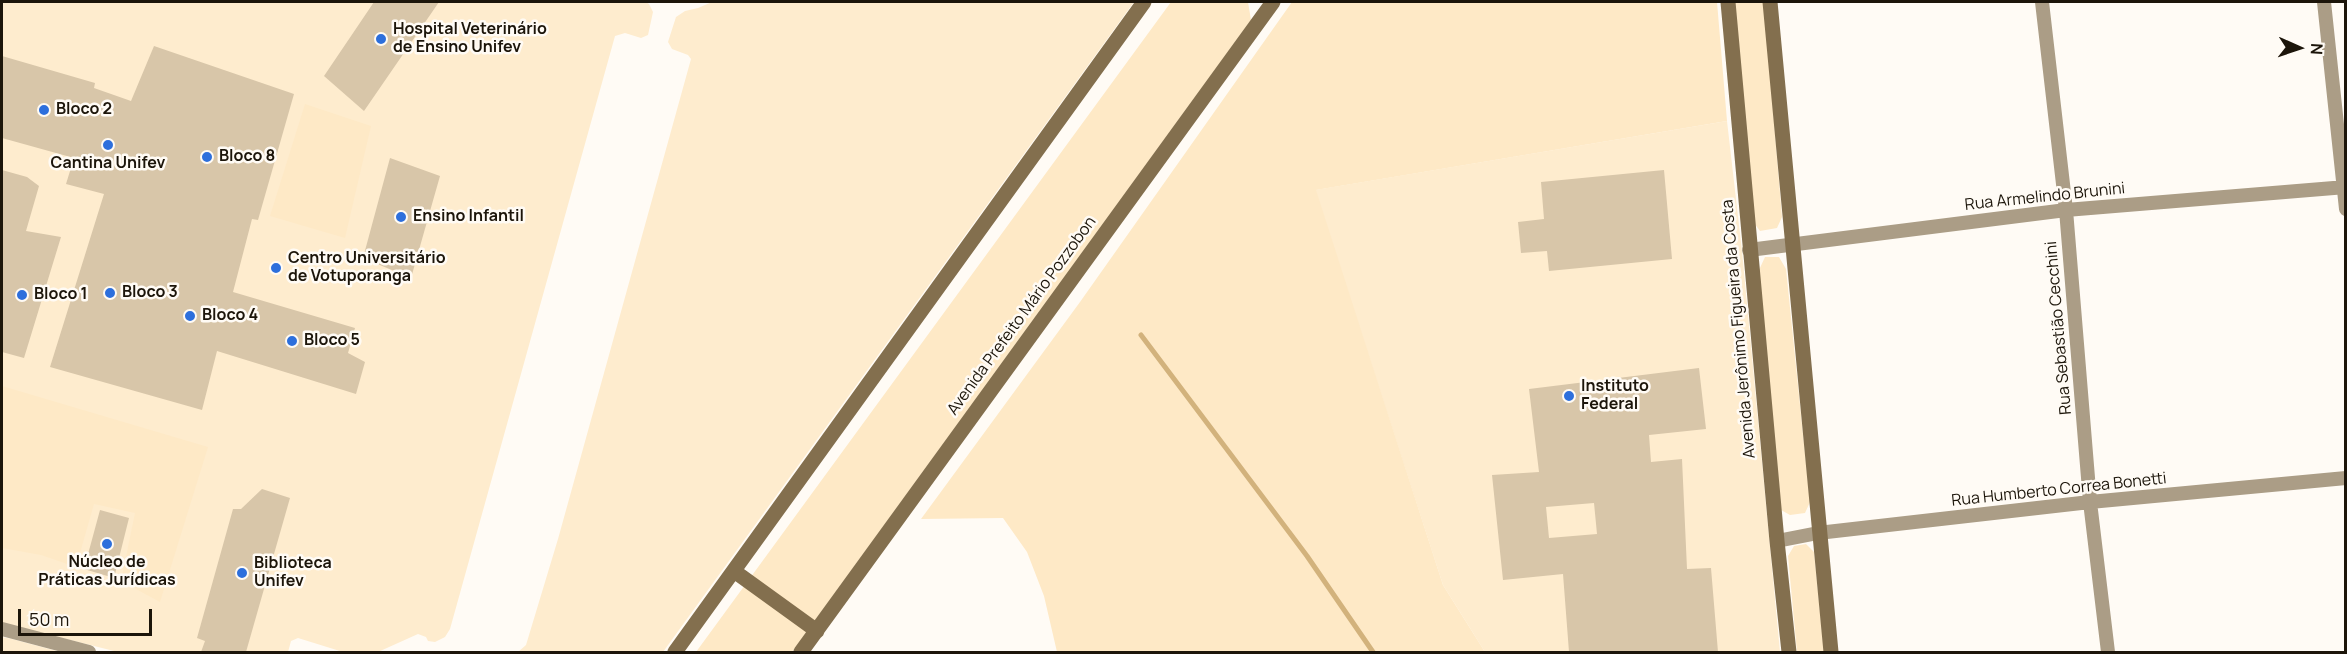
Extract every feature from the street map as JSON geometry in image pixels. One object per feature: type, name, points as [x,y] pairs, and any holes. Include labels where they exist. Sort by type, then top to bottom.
[{"type":"street","points":[[675,652],[1144,2]]},
{"type":"street","name":"Avenida Jerônimo Figueira da Costa","points":[[1728,2],[1749,250],[1789,652]]},
{"type":"street","points":[[1770,2],[1818,533],[1831,652]]},
{"type":"street","name":"Rua Sebastião Cecchini","points":[[2042,2],[2066,210],[2091,501],[2108,652]]},
{"type":"street","points":[[2324,2],[2346,209]]},
{"type":"street","name":"Avenida Prefeito Mário Pozzobon","points":[[801,652],[1269,3]]},
{"type":"street","name":"Rua Armelindo Brunini","points":[[1749,250],[2066,210],[2344,187]]},
{"type":"street","name":"Rua Humberto Correa Bonetti","points":[[1777,541],[1818,533],[2091,501],[2346,478]]},
{"type":"street","points":[[734,571],[817,631]]},
{"type":"street","points":[[2,630],[89,652]]},
{"type":"shaded area","name":"Centro Universitário de Votuporanga","points":[[2,2],[646,2],[649,4],[653,12],[648,35],[641,38],[625,33],[615,36],[450,629],[445,637],[435,642],[428,641],[426,637],[418,634],[378,652],[343,652],[298,638],[291,641],[288,652],[118,652],[2,623]]},
{"type":"shaded area","points":[[712,2],[1134,2],[663,652],[518,652],[526,645],[558,539],[691,59],[688,55],[672,49],[668,42],[676,17],[685,11]]},
{"type":"shaded area","points":[[1171,2],[1248,2],[1251,20],[792,652],[696,652]]},
{"type":"shaded area","points":[[1292,2],[1717,2],[1727,121],[1316,190],[1443,585],[1485,652],[1057,652],[1044,596],[1027,552],[1003,518],[921,519],[1080,302]]},
{"type":"shaded area","points":[[1735,2],[1764,2],[1782,217],[1777,228],[1760,231],[1754,223]]},
{"type":"shaded area","points":[[305,104],[371,126],[345,238],[270,216]]},
{"type":"shaded area","name":"Instituto Federal","points":[[1727,121],[1742,251],[1780,652],[1485,652],[1443,585],[1315,190]]},
{"type":"shaded area","points":[[1765,257],[1779,257],[1786,269],[1810,502],[1805,513],[1790,515],[1781,510],[1759,270]]},
{"type":"shaded area","points":[[2,386],[208,447],[160,602],[121,581],[135,513],[94,504],[76,567],[41,555],[2,548]]},
{"type":"shaded area","points":[[1806,544],[1814,552],[1824,652],[1797,652],[1788,556],[1794,546]]},
{"type":"shaded area","points":[[2,637],[12,639],[61,652],[2,652]]},
{"type":"building","name":"Hospital Veterinário de Ensino Unifev","points":[[374,2],[439,2],[364,111],[324,76]]},
{"type":"building","points":[[154,46],[294,94],[258,220],[252,219],[233,292],[355,328],[348,353],[365,362],[356,394],[217,351],[202,410],[50,367],[104,194],[66,184],[74,158],[2,138],[2,56],[95,83],[94,88],[131,101]]},
{"type":"building","name":"Ensino Infantil","points":[[390,158],[440,176],[411,278],[363,258]]},
{"type":"building","name":"Bloco 1","points":[[2,170],[27,177],[39,186],[26,231],[61,237],[24,358],[2,352]]},
{"type":"building","points":[[1664,170],[1672,259],[1549,271],[1547,251],[1521,253],[1518,222],[1544,219],[1541,182]]},
{"type":"building","points":[[1699,368],[1706,429],[1649,435],[1651,462],[1682,459],[1687,569],[1711,568],[1718,652],[1569,652],[1563,574],[1503,580],[1492,475],[1539,472],[1529,389]],"holes":[[[1594,503],[1597,534],[1549,538],[1546,507]]]},
{"type":"building","name":"Biblioteca Unifev","points":[[262,489],[290,498],[246,652],[201,652],[205,641],[197,638],[233,509],[241,509]]},
{"type":"building","name":"Núcleo de Práticas Jurídicas","points":[[100,510],[129,518],[114,578],[84,569]]},
{"type":"waterway","points":[[1141,335],[1307,556],[1373,652]]},
{"type":"place","name":"Hospital Veterinário de Ensino Unifev","points":[[381,39]]},
{"type":"place","name":"Bloco 2","points":[[44,110]]},
{"type":"place","name":"Cantina Unifev","points":[[108,145]]},
{"type":"place","name":"Bloco 8","points":[[207,157]]},
{"type":"place","name":"Ensino Infantil","points":[[401,217]]},
{"type":"place","name":"Centro Universitário de Votuporanga","points":[[276,268]]},
{"type":"place","name":"Bloco 3","points":[[110,293]]},
{"type":"place","name":"Bloco 1","points":[[22,295]]},
{"type":"place","name":"Bloco 4","points":[[190,316]]},
{"type":"place","name":"Bloco 5","points":[[292,341]]},
{"type":"place","name":"Instituto Federal","points":[[1569,396]]},
{"type":"place","name":"Núcleo de Práticas Jurídicas","points":[[107,544]]},
{"type":"place","name":"Biblioteca Unifev","points":[[242,573]]}]
